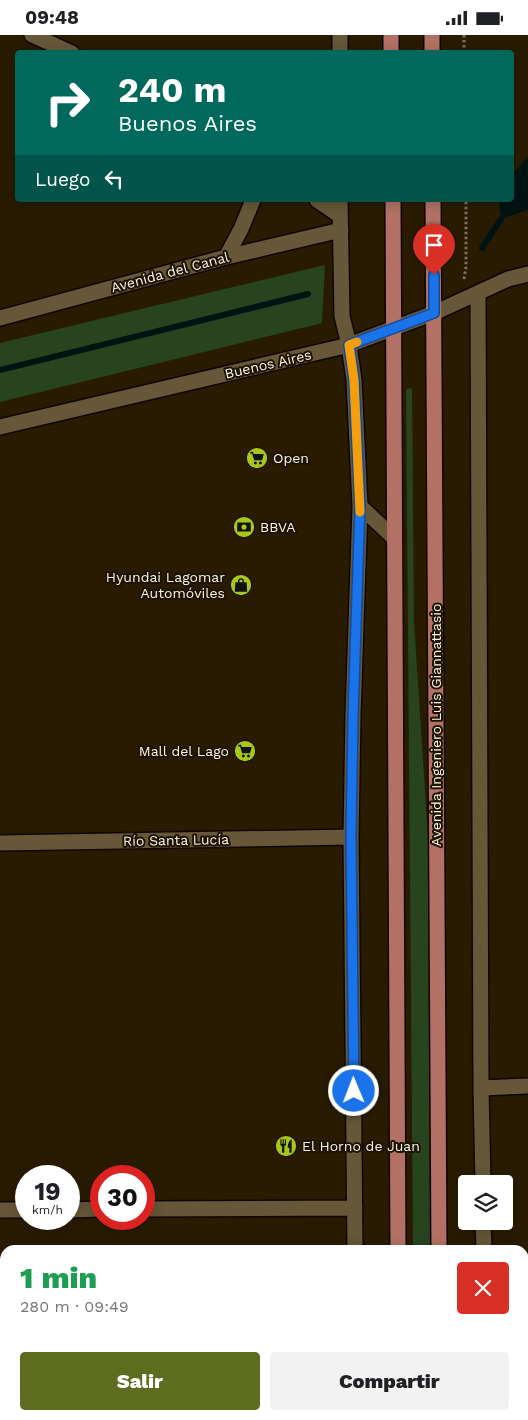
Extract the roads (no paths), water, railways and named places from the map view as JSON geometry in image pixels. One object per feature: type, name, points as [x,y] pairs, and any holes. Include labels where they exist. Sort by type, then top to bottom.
[{"type":"main road","points":[[391,35],[391,50]]},
{"type":"main road","points":[[432,35],[432,50]]},
{"type":"main road","points":[[393,202],[398,1245]]},
{"type":"main road","name":"Avenida Ingeniero Luis Giannattasio","points":[[433,202],[439,1245]]},
{"type":"street","points":[[32,35],[65,50]]},
{"type":"street","points":[[340,35],[340,50]]},
{"type":"street","points":[[226,257],[241,229],[252,202]]},
{"type":"street","points":[[320,202],[340,215],[342,316],[349,345],[354,380],[360,506],[351,837],[355,1245]]},
{"type":"street","name":"Avenida del Canal","points":[[0,318],[226,257],[340,215]]},
{"type":"street","name":"Buenos Aires","points":[[0,427],[349,345],[434,313],[508,279],[528,274]]},
{"type":"street","points":[[478,294],[483,1175]]},
{"type":"street","points":[[360,506],[394,538]]},
{"type":"street","name":"Río Santa Lucía","points":[[0,843],[351,837]]},
{"type":"street","points":[[481,1088],[528,1086]]},
{"type":"street","points":[[155,1209],[355,1207]]},
{"type":"street","points":[[0,1210],[15,1210]]},
{"type":"street","points":[[483,1230],[484,1245]]},
{"type":"waterway","points":[[482,248],[501,219]]},
{"type":"waterway","points":[[0,370],[308,294]]},
{"type":"place","name":"Open","points":[[257,458]]},
{"type":"place","name":"BBVA","points":[[244,527]]},
{"type":"place","name":"Hyundai Lagomar Automóviles","points":[[241,585]]},
{"type":"place","name":"Mall del Lago","points":[[245,751]]},
{"type":"place","name":"El Horno de Juan","points":[[286,1146]]}]
